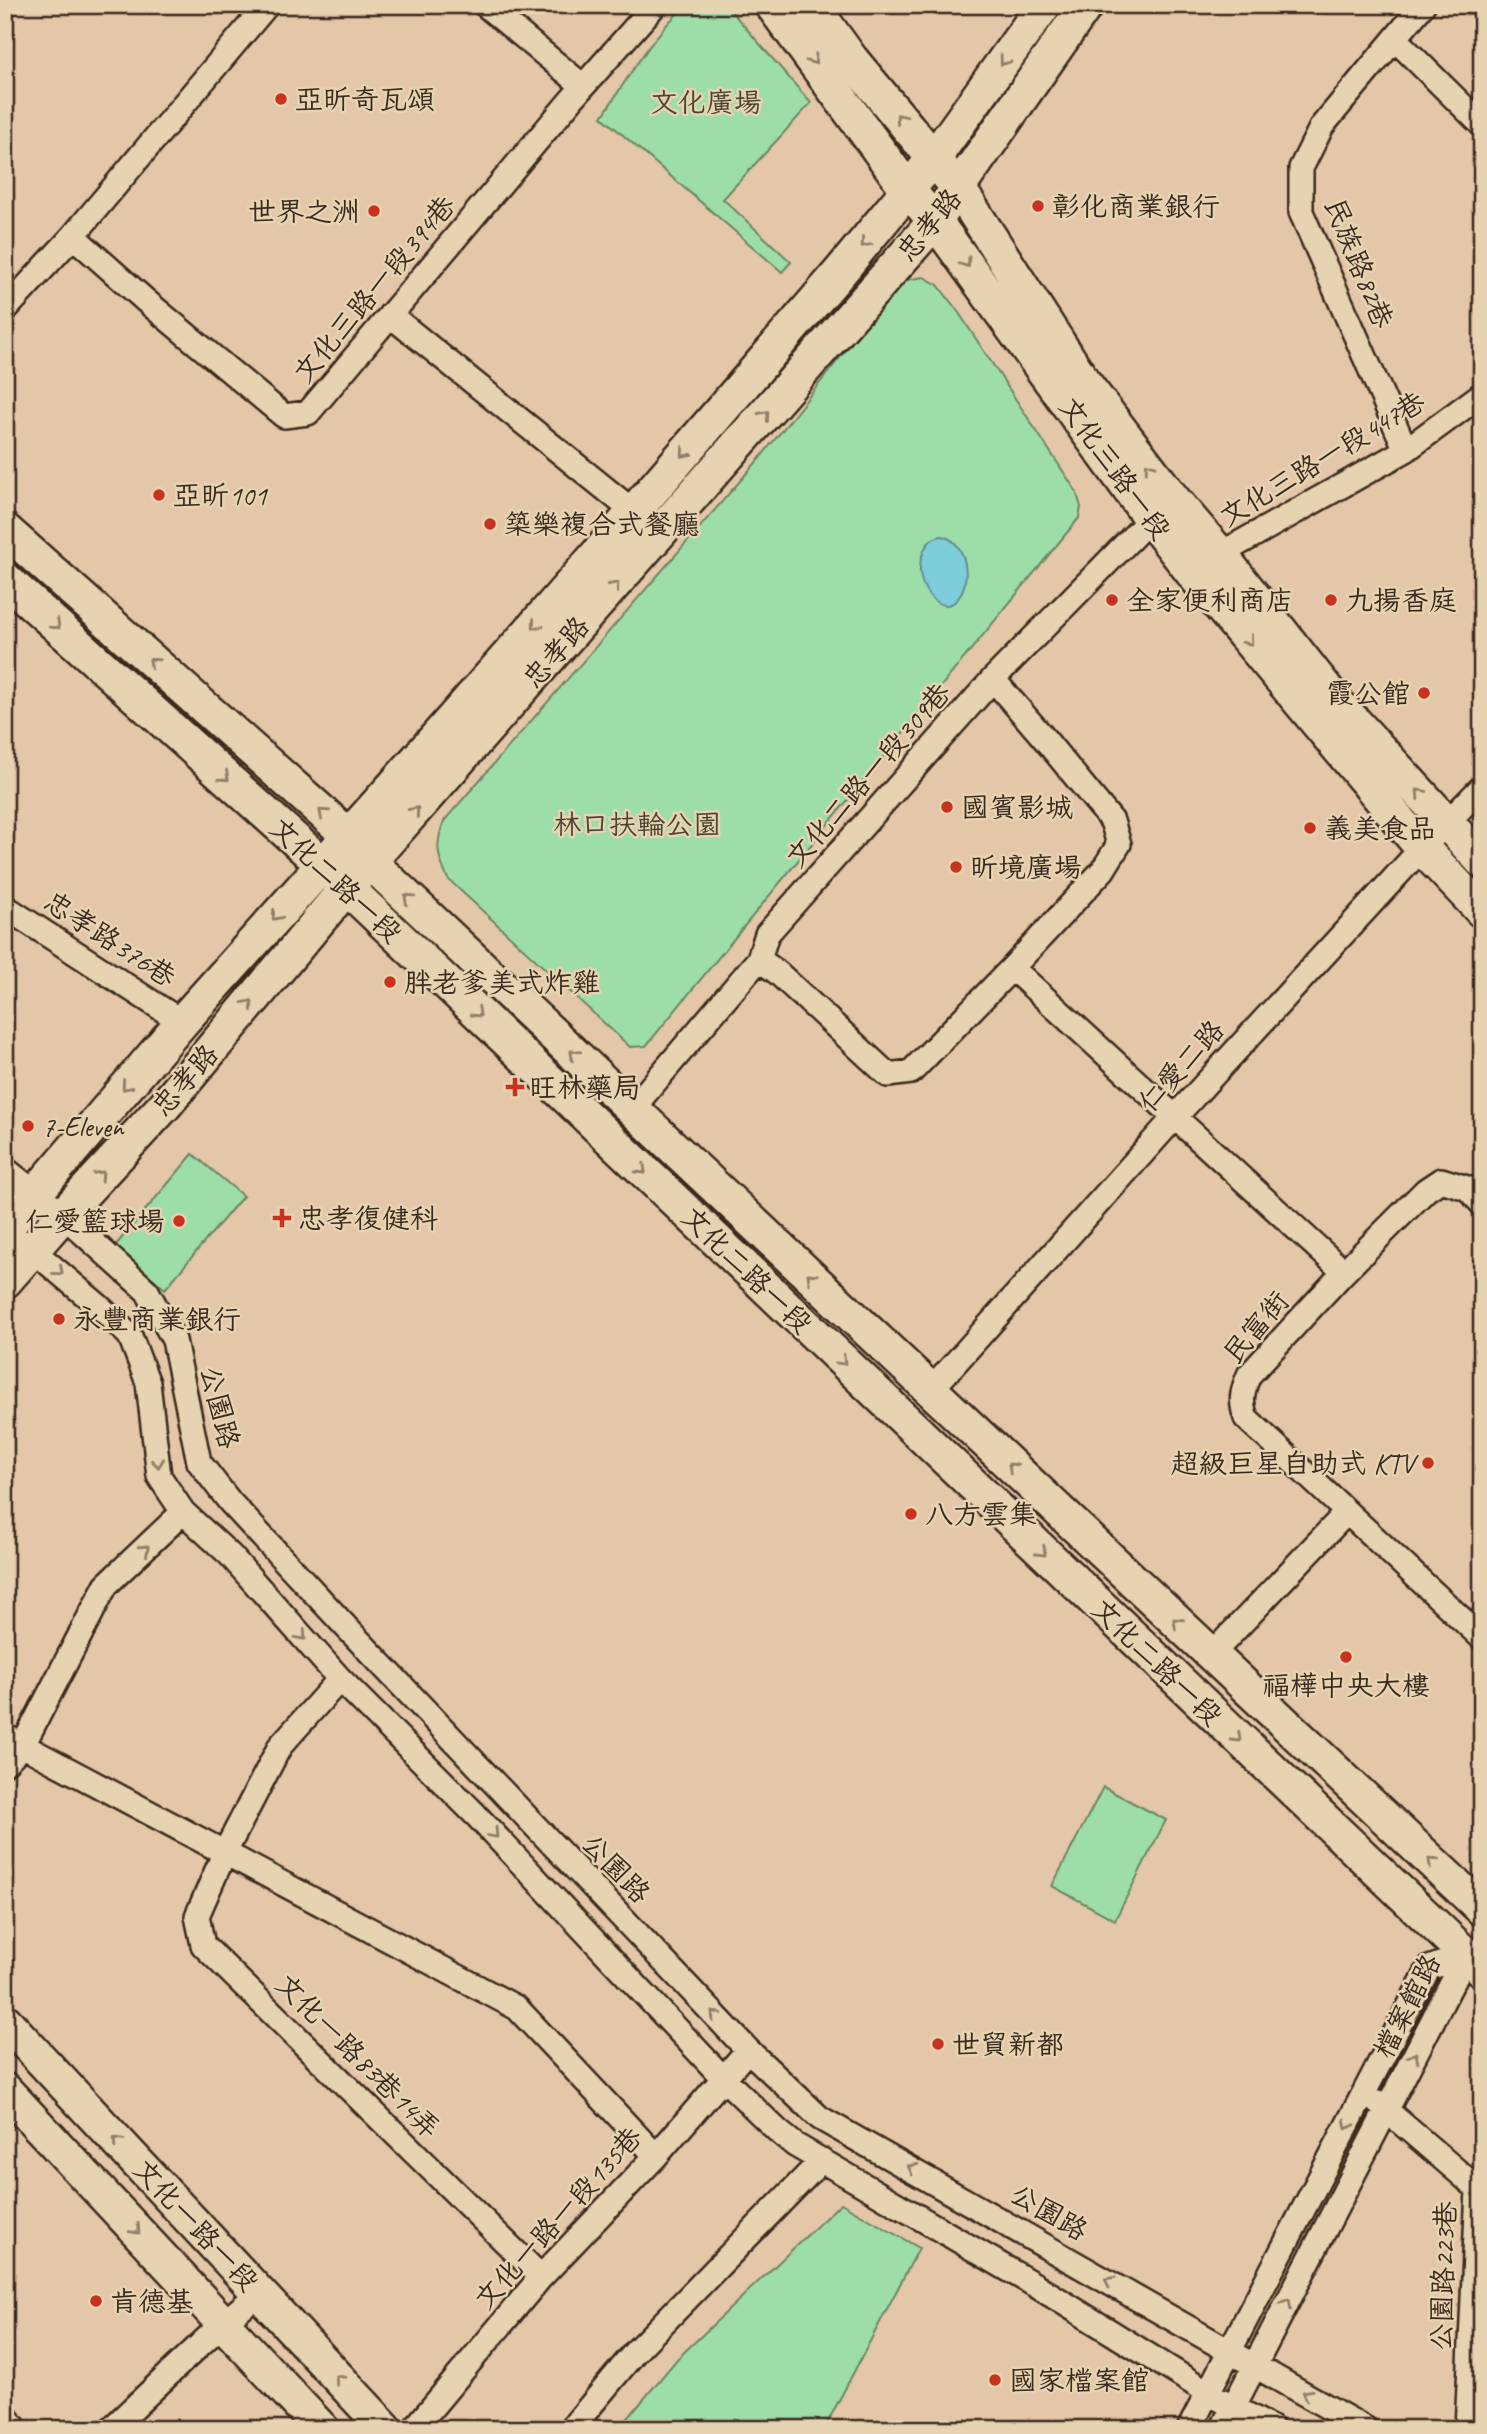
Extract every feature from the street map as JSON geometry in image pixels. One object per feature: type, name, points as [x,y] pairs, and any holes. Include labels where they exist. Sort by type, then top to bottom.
[{"type":"street","points":[[5,310],[73,236],[267,5]]},
{"type":"street","points":[[485,5],[583,86]]},
{"type":"street","name":"文化三路一段394巷","points":[[73,236],[284,416],[308,413],[654,5]]},
{"type":"street","name":"文化三路一段","points":[[772,5],[908,190],[935,220],[1161,509],[1220,554],[1338,704],[1482,861]]},
{"type":"street","name":"文化三路一段","points":[[812,5],[851,59],[959,189],[1083,381],[1161,509],[1194,575],[1422,848],[1482,911]]},
{"type":"street","name":"忠孝路","points":[[6,1227],[182,1022],[634,512],[908,190],[1044,5]]},
{"type":"street","name":"忠孝路","points":[[5,1281],[166,1104],[346,888],[935,220],[1086,5]]},
{"type":"street","name":"民族路82巷","points":[[1406,450],[1301,212],[1301,168],[1322,126],[1423,5]]},
{"type":"street","points":[[1395,39],[1482,125]]},
{"type":"street","points":[[390,315],[634,512]]},
{"type":"street","name":"文化三路一段447巷","points":[[1194,575],[1220,554],[1406,450],[1482,394]]},
{"type":"street","name":"文化二路一段309巷","points":[[632,1109],[759,959],[768,934],[993,679],[1161,509]]},
{"type":"street","name":"文化二路一段","points":[[5,530],[349,836],[370,862],[1482,1909]]},
{"type":"street","name":"文化二路一段","points":[[5,579],[322,864],[1476,1958]]},
{"type":"street","points":[[759,959],[888,1075],[911,1072],[1103,870],[1119,844],[1112,821],[993,679]]},
{"type":"street","name":"仁愛二路","points":[[931,1390],[1174,1118],[1422,848],[1482,787]]},
{"type":"street","name":"忠孝路376巷","points":[[5,907],[182,1022]]},
{"type":"street","points":[[1012,968],[1344,1272]]},
{"type":"street","name":"公園路","points":[[5,1169],[63,1215],[147,1292],[174,1340],[199,1462],[235,1507],[748,2050],[820,2118],[1366,2429]]},
{"type":"street","name":"民富街","points":[[1482,1204],[1467,1188],[1441,1180],[1411,1204],[1249,1375],[1241,1403],[1246,1418],[1482,1638]]},
{"type":"street","points":[[6,1227],[101,1307],[130,1336],[148,1382],[159,1476],[183,1512],[230,1555],[340,1679],[465,1804],[724,2079],[779,2132],[795,2145],[1035,2285],[1273,2429]]},
{"type":"street","points":[[130,1336],[157,1309]]},
{"type":"street","points":[[206,1534],[235,1507]]},
{"type":"street","points":[[5,1763],[14,1741],[106,1585],[183,1512]]},
{"type":"street","points":[[1211,1655],[1347,1512]]},
{"type":"street","name":"文化一路83巷14弄","points":[[340,1679],[280,1746],[224,1854],[197,1916],[203,1945],[541,2277]]},
{"type":"street","points":[[14,1741],[517,2008],[656,2156]]},
{"type":"street","points":[[465,1804],[489,1778]]},
{"type":"street","name":"檔案館路","points":[[1189,2429],[1429,1968],[1476,1958]]},
{"type":"street","name":"檔案館路","points":[[1222,2429],[1388,2110],[1476,1958]]},
{"type":"street","name":"文化一路一段","points":[[5,2021],[386,2429]]},
{"type":"street","name":"文化一路一段135巷","points":[[414,2429],[541,2277],[656,2156],[748,2050]]},
{"type":"street","name":"文化一路一段","points":[[5,2090],[322,2429]]},
{"type":"street","name":"公園路223巷","points":[[1365,2093],[1478,2189],[1467,2429]]},
{"type":"street","points":[[795,2145],[820,2118]]},
{"type":"street","points":[[571,2429],[635,2352],[822,2160]]},
{"type":"street","points":[[111,2429],[223,2323],[259,2293]]},
{"type":"street","points":[[5,2416],[16,2429]]},
{"type":"green space","name":"文化廣場","points":[[687,5],[726,5],[811,103],[723,199],[791,262],[782,272],[602,117],[652,43]]},
{"type":"green space","name":"林口扶輪公園","points":[[924,277],[938,285],[959,313],[1076,491],[1081,507],[1079,518],[646,1046],[630,1047],[448,879],[438,850],[444,821],[760,458],[885,301],[906,280]]},
{"type":"green space","name":"仁愛籃球場","points":[[193,1154],[243,1196],[165,1289],[115,1246]]},
{"type":"green space","points":[[1103,1787],[1166,1820],[1115,1920],[1052,1886]]},
{"type":"green space","points":[[841,2203],[919,2248],[824,2429],[619,2429],[677,2359]]},
{"type":"water","points":[[942,536],[960,549],[966,571],[964,586],[958,598],[950,604],[933,600],[921,580],[920,567],[924,550],[932,539]]},
{"type":"place","name":"亞昕奇瓦頌","points":[[281,99]]},
{"type":"place","name":"彰化商業銀行","points":[[1038,206]]},
{"type":"place","name":"世界之洲","points":[[374,211]]},
{"type":"place","name":"亞昕101","points":[[159,495]]},
{"type":"place","name":"築樂複合式餐廳","points":[[490,524]]},
{"type":"place","name":"全家便利商店","points":[[1112,600]]},
{"type":"place","name":"九揚香庭","points":[[1331,600]]},
{"type":"place","name":"霞公館","points":[[1424,693]]},
{"type":"place","name":"國賓影城","points":[[947,807]]},
{"type":"place","name":"義美食品","points":[[1310,828]]},
{"type":"place","name":"昕境廣場","points":[[956,867]]},
{"type":"place","name":"胖老爹美式炸雞","points":[[390,982]]},
{"type":"place","name":"旺林藥局","points":[[515,1087]]},
{"type":"place","name":"7-Eleven","points":[[28,1126]]},
{"type":"place","name":"忠孝復健科","points":[[282,1218]]},
{"type":"place","name":"仁愛籃球場","points":[[179,1221]]},
{"type":"place","name":"永豐商業銀行","points":[[59,1319]]},
{"type":"place","name":"超級巨星自助式 KTV","points":[[1428,1463]]},
{"type":"place","name":"八方雲集","points":[[911,1514]]},
{"type":"place","name":"福樺中央大樓","points":[[1346,1657]]},
{"type":"place","name":"世貿新都","points":[[938,2044]]},
{"type":"place","name":"肯德基","points":[[96,2301]]},
{"type":"place","name":"國家檔案館","points":[[995,2380]]}]
